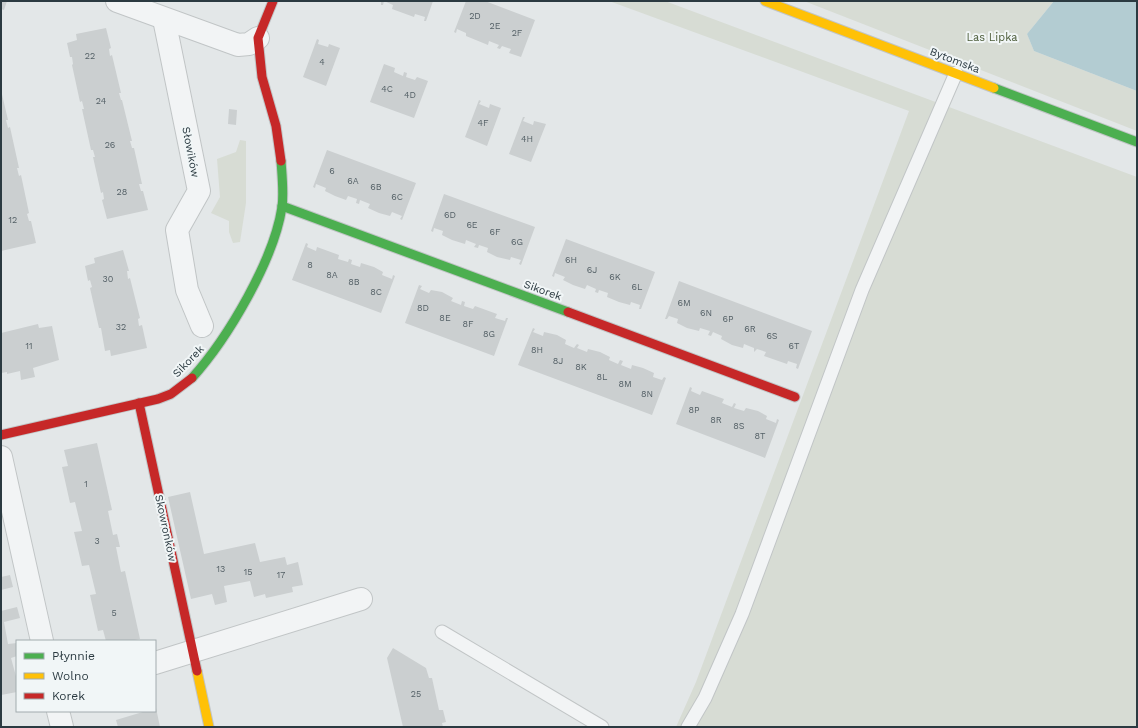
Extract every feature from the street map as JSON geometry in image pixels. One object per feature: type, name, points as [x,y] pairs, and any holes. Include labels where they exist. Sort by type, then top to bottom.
[{"type":"street","points":[[117,1],[238,45],[249,44],[258,38]]},
{"type":"street","name":"Sikorek","points":[[1,435],[139,403],[171,394],[189,381],[209,359],[248,297],[275,236],[282,206],[281,165],[276,126],[262,76],[258,38],[273,1]]},
{"type":"street","name":"Bytomska","points":[[765,1],[1137,142]]},
{"type":"street","name":"Słowików","points":[[164,19],[198,191],[177,230],[187,290],[202,326]]},
{"type":"street","name":"Sikorek","points":[[282,206],[795,397]]},
{"type":"street","name":"Skowronków","points":[[139,403],[209,727]]},
{"type":"street","points":[[1,457],[42,640]]},
{"type":"street","points":[[156,664],[361,599]]},
{"type":"street","points":[[58,712],[62,727]]},
{"type":"lane","points":[[688,727],[705,698],[742,614],[862,290],[956,73]]},
{"type":"lane","points":[[442,632],[602,727]]},
{"type":"green space","points":[[609,1],[665,1],[1137,177],[1137,727],[676,727],[696,682],[909,111]]},
{"type":"green space","name":"Las Lipka","points":[[804,1],[1054,1],[1027,34],[1034,51],[1137,91],[1137,131]]},
{"type":"green space","points":[[240,140],[246,141],[246,203],[240,242],[233,243],[229,232],[229,221],[211,213],[220,197],[217,159],[236,152]]},
{"type":"water","points":[[1054,1],[1137,1],[1137,91],[1034,51],[1027,34]]},
{"type":"building","points":[[1,1],[7,1],[4,10],[1,9]]},
{"type":"building","points":[[384,1],[433,1],[426,21],[424,21],[425,17],[415,14],[414,17],[392,9],[393,5]]},
{"type":"building","points":[[466,1],[485,1],[535,20],[521,57],[509,53],[511,49],[502,46],[500,49],[497,48],[499,45],[489,41],[488,45],[466,36],[466,33],[457,29],[456,33],[454,32]]},
{"type":"building","points":[[106,28],[111,48],[109,49],[110,56],[112,55],[121,93],[119,93],[132,141],[130,141],[132,148],[134,148],[142,184],[139,184],[141,191],[143,191],[148,210],[107,219],[102,200],[104,199],[103,192],[101,193],[93,157],[95,157],[93,150],[91,150],[82,109],[84,109],[82,101],[80,102],[72,65],[72,57],[70,57],[67,43],[77,40],[76,34]]},
{"type":"building","points":[[317,39],[319,40],[318,44],[328,47],[329,44],[340,48],[326,86],[303,77]]},
{"type":"building","points":[[384,64],[395,68],[394,72],[403,76],[404,72],[407,73],[406,77],[415,80],[417,77],[428,81],[414,118],[370,102]]},
{"type":"building","points":[[1,90],[8,120],[6,120],[8,128],[10,127],[19,168],[17,168],[19,176],[21,175],[29,213],[27,214],[29,221],[31,221],[36,243],[1,251]]},
{"type":"building","points":[[479,100],[481,101],[479,104],[489,108],[490,104],[501,108],[487,146],[465,137]]},
{"type":"building","points":[[229,109],[237,110],[236,125],[228,124]]},
{"type":"building","points":[[523,117],[525,117],[523,121],[533,125],[534,121],[546,124],[531,162],[509,154]]},
{"type":"building","points":[[327,150],[416,183],[402,220],[400,219],[402,216],[392,212],[390,216],[368,208],[370,204],[360,200],[359,204],[356,203],[357,199],[348,196],[346,200],[325,191],[326,188],[316,184],[315,188],[313,187]]},
{"type":"building","points":[[444,194],[535,227],[521,265],[519,264],[521,260],[511,257],[510,260],[497,257],[487,252],[488,248],[479,245],[478,248],[474,247],[476,244],[466,240],[465,244],[452,240],[442,235],[443,231],[434,228],[433,232],[431,231]]},
{"type":"building","points":[[566,239],[655,272],[641,309],[639,309],[640,305],[631,302],[630,305],[619,302],[607,297],[608,293],[599,290],[598,293],[595,292],[596,289],[587,285],[585,289],[573,285],[563,280],[565,277],[555,273],[554,277],[552,276]]},
{"type":"building","points":[[306,243],[308,244],[307,247],[316,251],[317,247],[339,255],[338,259],[348,262],[349,259],[352,260],[351,264],[360,267],[361,263],[374,267],[383,272],[382,275],[392,279],[393,275],[395,276],[381,313],[292,280]]},
{"type":"building","points":[[123,250],[129,271],[127,271],[128,279],[130,278],[140,318],[138,319],[139,326],[142,325],[147,348],[111,356],[110,350],[105,351],[101,328],[99,328],[90,288],[92,287],[90,280],[88,281],[85,266],[95,263],[94,258]]},
{"type":"building","points":[[679,281],[812,331],[798,369],[796,368],[797,364],[788,361],[787,364],[764,356],[766,352],[757,349],[754,352],[754,348],[744,344],[743,348],[732,345],[721,339],[722,336],[713,332],[711,336],[708,335],[710,331],[700,328],[699,331],[687,328],[677,323],[678,319],[669,316],[665,319]]},
{"type":"building","points":[[419,285],[422,286],[420,289],[429,293],[431,290],[442,292],[453,298],[451,301],[461,305],[462,301],[465,302],[464,306],[473,309],[475,306],[497,314],[495,318],[505,321],[506,318],[508,318],[494,356],[405,323]]},
{"type":"building","points":[[38,324],[39,328],[52,326],[59,360],[33,368],[35,377],[21,380],[20,371],[7,374],[7,372],[1,373],[1,333]]},
{"type":"building","points":[[533,328],[535,329],[533,332],[543,336],[544,332],[557,335],[566,340],[565,344],[574,348],[577,344],[579,345],[577,348],[587,352],[588,349],[600,352],[610,357],[609,360],[618,364],[620,360],[623,361],[621,365],[631,369],[632,365],[654,373],[653,377],[662,380],[664,377],[666,378],[652,415],[518,365]]},
{"type":"building","points":[[690,387],[692,388],[691,391],[700,395],[702,391],[724,399],[722,403],[732,407],[734,403],[736,404],[734,408],[744,411],[746,408],[758,411],[767,416],[766,419],[776,423],[777,419],[779,420],[765,458],[676,424]]},
{"type":"building","points":[[97,443],[112,510],[108,511],[113,535],[117,534],[120,547],[116,547],[121,572],[125,571],[140,639],[106,640],[103,630],[98,631],[90,595],[96,594],[89,565],[82,566],[74,532],[82,531],[75,502],[70,503],[62,467],[68,466],[64,450]]},
{"type":"building","points":[[190,492],[204,554],[255,543],[260,562],[285,557],[287,565],[298,562],[303,585],[292,587],[293,592],[266,598],[265,594],[254,597],[250,581],[224,586],[227,602],[215,605],[212,594],[191,599],[168,497]]},
{"type":"building","points":[[10,575],[13,587],[1,590],[1,577]]},
{"type":"building","points":[[17,607],[20,618],[4,622],[8,644],[16,643],[16,656],[11,658],[16,676],[16,692],[1,695],[1,611]]},
{"type":"building","points":[[393,648],[426,668],[429,678],[432,678],[439,710],[443,710],[446,722],[442,723],[443,727],[403,727],[387,658]]},
{"type":"building","points":[[156,708],[160,727],[118,727],[116,720],[143,712],[156,712]]},
{"type":"traffic: fast","points":[[994,88],[1137,142]]},
{"type":"traffic: fast","points":[[192,378],[220,342],[234,320],[260,274],[270,250],[283,202],[281,161]]},
{"type":"traffic: fast","points":[[282,206],[568,312]]},
{"type":"traffic: slow","points":[[765,1],[994,88]]},
{"type":"traffic: slow","points":[[197,671],[209,727]]},
{"type":"traffic: jam","points":[[273,1],[258,38],[262,77],[276,126],[281,161]]},
{"type":"traffic: jam","points":[[568,312],[795,397]]},
{"type":"traffic: jam","points":[[1,435],[158,399],[171,394],[192,378]]},
{"type":"traffic: jam","points":[[139,403],[197,671]]}]
